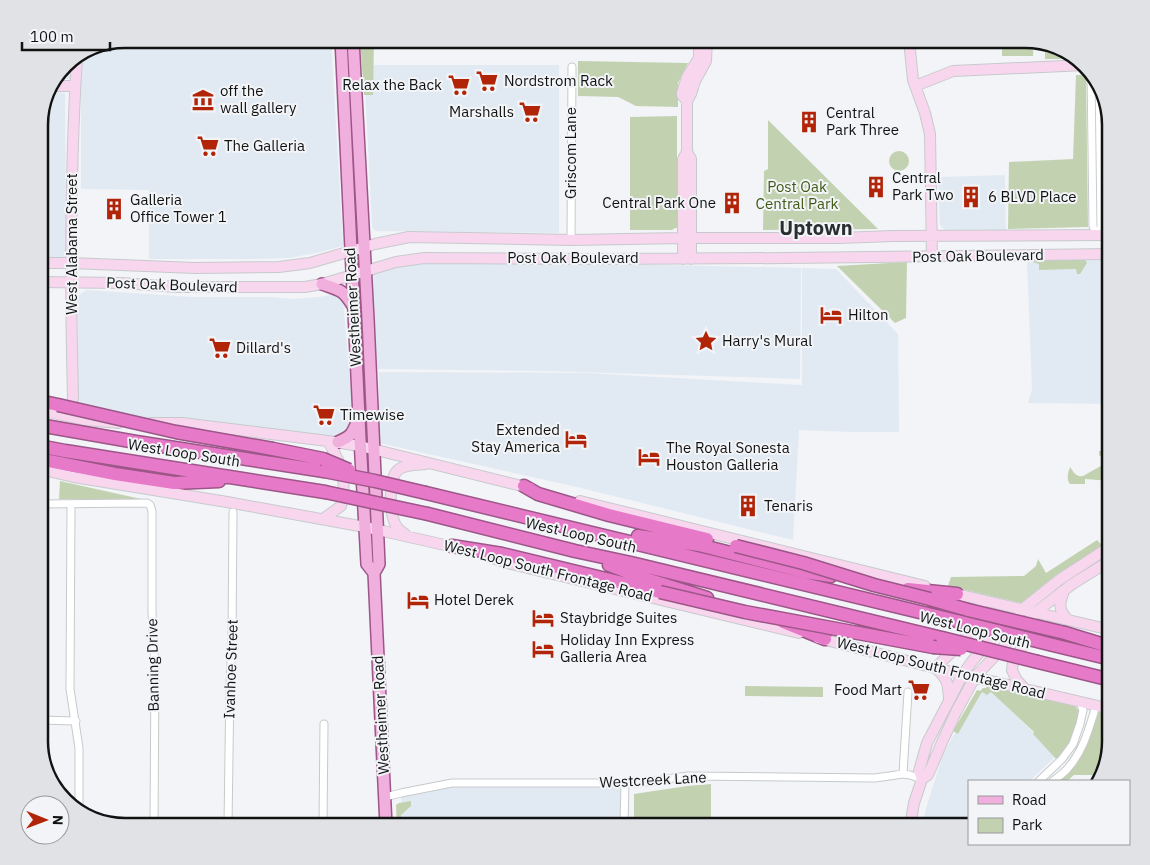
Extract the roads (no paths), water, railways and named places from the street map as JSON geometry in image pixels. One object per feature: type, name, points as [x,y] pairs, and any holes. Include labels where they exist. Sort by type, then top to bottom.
[{"type":"highway","points":[[49,409],[273,449],[323,465]]},
{"type":"highway","name":"West Loop South","points":[[48,427],[136,442],[323,465],[375,481],[1102,657]]},
{"type":"highway","name":"West Loop South","points":[[48,448],[325,492],[428,514],[574,551],[630,563],[938,642],[1000,652],[1102,678]]},
{"type":"highway","points":[[48,461],[174,483],[247,479]]},
{"type":"highway","points":[[524,486],[538,494],[609,515],[803,563],[874,585],[1065,633],[1102,644]]},
{"type":"highway","points":[[570,527],[700,545],[805,572],[905,589],[957,594]]},
{"type":"highway","points":[[452,546],[502,554],[745,612],[858,633],[938,642]]},
{"type":"highway","points":[[574,551],[643,578],[774,618],[825,639]]},
{"type":"main road","name":"Westheimer Road","points":[[342,47],[360,446],[368,564],[374,573],[386,818]]},
{"type":"main road","points":[[343,47],[355,85]]},
{"type":"main road","name":"Westheimer Road","points":[[353,47],[379,564],[374,573]]},
{"type":"main road","points":[[687,101],[682,93],[687,77],[699,58],[699,47]]},
{"type":"main road","points":[[687,259],[683,159],[687,152],[687,101],[706,61],[707,47]]},
{"type":"main road","points":[[910,47],[912,74],[930,134],[932,257]]},
{"type":"main road","name":"West Alabama Street","points":[[49,409],[66,412],[72,404],[73,397],[71,263],[76,65]]},
{"type":"main road","points":[[915,86],[953,71],[1074,65]]},
{"type":"main road","points":[[58,86],[75,86]]},
{"type":"main road","points":[[346,133],[353,164],[360,165]]},
{"type":"main road","points":[[1096,234],[1096,254]]},
{"type":"main road","name":"Post Oak Boulevard","points":[[48,263],[195,268],[279,267],[299,265],[409,237],[571,240],[1102,234]]},
{"type":"main road","points":[[806,238],[806,258]]},
{"type":"main road","points":[[513,239],[513,258]]},
{"type":"main road","name":"Post Oak Boulevard","points":[[48,282],[121,283],[177,287],[305,287],[322,284],[396,262],[424,258],[687,259],[1102,254]]},
{"type":"main road","points":[[177,287],[182,277],[195,268]]},
{"type":"main road","points":[[246,288],[258,283],[260,268]]},
{"type":"main road","points":[[322,284],[342,291],[353,306]]},
{"type":"main road","points":[[49,409],[86,420],[124,423],[182,423],[333,441],[374,448],[957,594],[1102,628]]},
{"type":"main road","points":[[333,441],[349,438],[359,419]]},
{"type":"main road","points":[[323,519],[340,506],[344,488],[343,472],[333,441]]},
{"type":"main road","points":[[409,536],[400,531],[394,521],[391,500],[393,477],[400,468],[432,463]]},
{"type":"main road","name":"West Loop South Frontage Road","points":[[48,471],[323,519],[409,536],[452,546],[511,564],[1102,707]]},
{"type":"main road","points":[[922,779],[919,771],[927,742],[963,674],[987,643],[1022,609],[1058,580],[1102,552]]},
{"type":"main road","points":[[911,818],[922,779],[928,775],[956,712],[975,677],[1036,612],[1070,585],[1102,565]]},
{"type":"main road","points":[[1064,590],[1060,608],[1068,620]]},
{"type":"main road","points":[[949,701],[946,678],[935,668],[962,642],[981,615],[982,608],[978,599]]},
{"type":"main road","points":[[1025,690],[1016,679],[1012,670],[1013,662],[1031,632],[1068,620]]},
{"type":"street","name":"Griscom Lane","points":[[571,240],[572,67]]},
{"type":"street","points":[[1091,84],[1093,226],[1096,234],[1101,228],[1099,104]]},
{"type":"street","name":"Banning Drive","points":[[72,504],[147,503],[152,511],[152,612],[155,667],[154,818]]},
{"type":"street","points":[[48,504],[72,504],[70,689],[79,748],[79,803]]},
{"type":"street","name":"Ivanhoe Street","points":[[228,818],[233,512]]},
{"type":"street","points":[[903,774],[908,692]]},
{"type":"street","points":[[1042,780],[1073,744],[1083,710],[1080,702]]},
{"type":"street","points":[[1054,780],[1067,769],[1079,754],[1084,745],[1096,706]]},
{"type":"street","points":[[48,720],[76,721]]},
{"type":"street","points":[[323,818],[324,724]]},
{"type":"street","name":"Westcreek Lane","points":[[385,797],[452,783],[625,783],[688,776],[874,778],[903,774],[922,779]]},
{"type":"street","points":[[624,818],[625,783]]},
{"type":"place","name":"Nordstrom Rack","points":[[487,81]]},
{"type":"place","name":"Relax the Back","points":[[459,85]]},
{"type":"place","name":"off the wall gallery","points":[[203,100]]},
{"type":"place","name":"Marshalls","points":[[530,112]]},
{"type":"place","name":"Central Park Three","points":[[809,122]]},
{"type":"place","name":"The Galleria","points":[[208,146]]},
{"type":"place","name":"Central Park Two","points":[[876,187]]},
{"type":"place","name":"6 BLVD Place","points":[[971,197]]},
{"type":"place","name":"Central Park One","points":[[732,203]]},
{"type":"place","name":"Galleria Office Tower 1","points":[[114,209]]},
{"type":"place","name":"Hilton","points":[[831,315]]},
{"type":"place","name":"Harry's Mural","points":[[706,341]]},
{"type":"place","name":"Dillard's","points":[[220,348]]},
{"type":"place","name":"Timewise","points":[[324,415]]},
{"type":"place","name":"Extended Stay America","points":[[576,439]]},
{"type":"place","name":"The Royal Sonesta Houston Galleria","points":[[649,457]]},
{"type":"place","name":"Tenaris","points":[[748,506]]},
{"type":"place","name":"Hotel Derek","points":[[418,600]]},
{"type":"place","name":"Staybridge Suites","points":[[543,618]]},
{"type":"place","name":"Holiday Inn Express Galleria Area","points":[[543,649]]},
{"type":"place","name":"Food Mart","points":[[919,690]]},
{"type":"district","name":"Uptown","points":[[816,228]]},
{"type":"park label","name":"Post Oak Central Park","points":[[797,196]]}]
